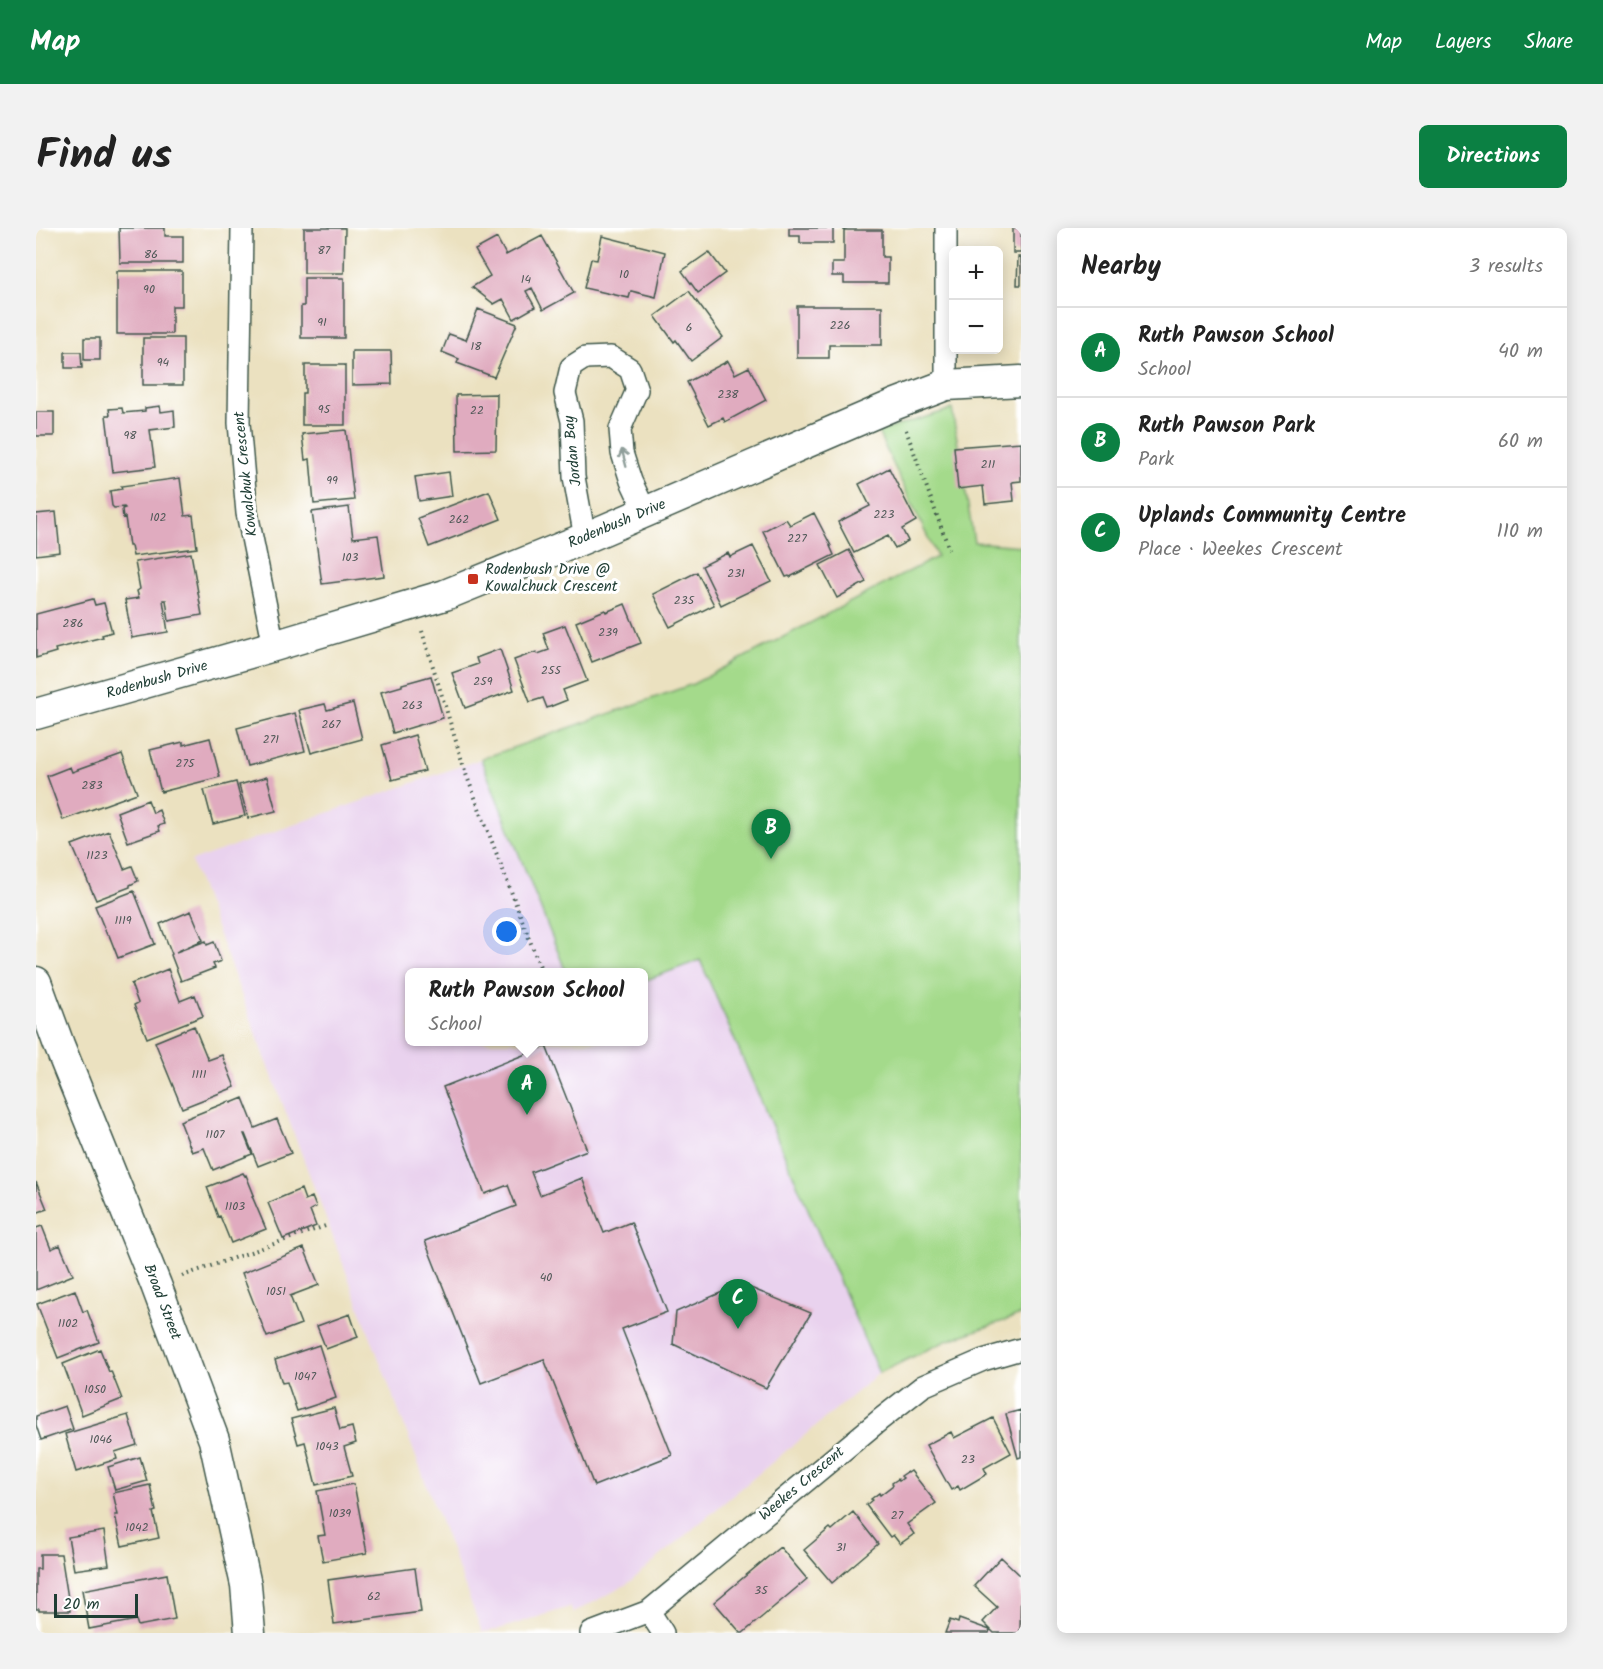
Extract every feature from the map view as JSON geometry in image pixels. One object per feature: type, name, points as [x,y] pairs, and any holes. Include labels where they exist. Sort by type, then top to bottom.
[{"type":"street","name":"Kowalchuk Crescent","points":[[242,228],[238,423],[247,513],[274,646]]},
{"type":"street","points":[[946,228],[946,385]]},
{"type":"street","name":"Jordan Bay","points":[[585,538],[574,477],[572,421],[565,393],[571,367],[585,358],[611,357],[630,369],[637,390],[620,429],[622,453],[631,481],[646,513]]},
{"type":"street","name":"Rodenbush Drive","points":[[36,714],[445,595],[646,513],[896,404],[946,385],[1021,381]]},
{"type":"street","name":"Broad Street","points":[[36,982],[59,1045],[156,1285],[214,1440],[246,1585],[250,1633]]},
{"type":"street","name":"Weekes Crescent","points":[[591,1633],[649,1611],[923,1386],[983,1360],[1021,1349]]},
{"type":"street","points":[[649,1611],[663,1633]]},
{"type":"path","points":[[896,404],[949,549]]},
{"type":"path","points":[[414,604],[466,774],[540,968]]},
{"type":"path","points":[[156,1285],[328,1225]]},
{"type":"shaded area","points":[[481,759],[564,968],[405,968],[405,1046],[648,1046],[648,980],[700,960],[879,1373],[626,1585],[573,1613],[570,1607],[496,1630],[482,1632],[191,861]]},
{"type":"green space","points":[[952,409],[974,542],[1021,546],[1021,1315],[946,1341],[879,1373],[700,960],[648,980],[648,968],[564,968],[481,759],[693,684],[937,557],[878,432]]},
{"type":"building","points":[[119,228],[165,228],[165,236],[183,236],[183,263],[120,263]]},
{"type":"building","points":[[304,228],[345,228],[344,273],[304,273]]},
{"type":"building","points":[[789,228],[833,228],[833,243],[800,243],[800,236],[789,236]]},
{"type":"building","points":[[1013,228],[1021,228],[1021,253],[1013,253]]},
{"type":"building","points":[[844,230],[882,230],[882,257],[888,257],[888,283],[844,283],[844,276],[832,276],[832,263],[844,263]]},
{"type":"building","points":[[542,236],[574,293],[543,310],[532,288],[526,291],[535,307],[514,319],[503,299],[494,304],[472,287],[490,276],[475,250],[497,238],[506,255]]},
{"type":"building","points":[[602,236],[665,252],[656,297],[631,291],[629,298],[584,288],[591,259],[597,260]]},
{"type":"building","points":[[709,252],[725,273],[698,293],[682,271]]},
{"type":"building","points":[[1018,257],[1021,257],[1021,285],[1017,285]]},
{"type":"building","points":[[117,271],[182,271],[182,306],[172,306],[172,334],[117,334]]},
{"type":"building","points":[[304,278],[344,278],[344,338],[301,338]]},
{"type":"building","points":[[689,291],[723,337],[691,361],[655,316]]},
{"type":"building","points":[[797,306],[882,306],[882,345],[829,345],[829,358],[797,358]]},
{"type":"building","points":[[478,309],[517,324],[494,377],[457,363],[459,359],[442,352],[449,334],[466,340]]},
{"type":"building","points":[[84,338],[100,338],[100,360],[84,360]]},
{"type":"building","points":[[143,338],[183,338],[183,385],[143,385]]},
{"type":"building","points":[[352,351],[391,351],[392,384],[352,385]]},
{"type":"building","points":[[65,352],[81,352],[82,368],[65,368]]},
{"type":"building","points":[[728,361],[735,374],[749,367],[766,400],[725,422],[723,418],[709,425],[687,382]]},
{"type":"building","points":[[305,365],[345,365],[345,425],[302,425]]},
{"type":"building","points":[[497,394],[496,450],[457,451],[456,395]]},
{"type":"building","points":[[160,406],[161,412],[174,410],[175,427],[150,430],[155,467],[113,472],[106,415],[110,415],[109,409],[122,408],[123,413],[145,411],[145,408]]},
{"type":"building","points":[[36,412],[54,412],[54,436],[36,436]]},
{"type":"building","points":[[346,430],[354,500],[314,504],[310,459],[305,460],[302,434]]},
{"type":"building","points":[[1021,442],[1021,481],[1012,482],[1014,501],[985,504],[983,486],[958,489],[954,447]]},
{"type":"building","points":[[889,468],[916,521],[902,529],[908,541],[895,548],[888,536],[854,553],[838,522],[870,506],[859,484]]},
{"type":"building","points":[[449,472],[452,496],[419,501],[415,477]]},
{"type":"building","points":[[180,478],[185,516],[193,515],[197,548],[133,556],[131,546],[129,546],[125,517],[123,518],[122,509],[125,508],[112,506],[110,491],[122,489],[121,486]]},
{"type":"building","points":[[489,491],[501,519],[429,547],[418,518]]},
{"type":"building","points":[[349,507],[353,538],[378,535],[384,576],[322,584],[312,512]]},
{"type":"building","points":[[56,512],[60,552],[36,555],[36,514]]},
{"type":"building","points":[[814,513],[834,555],[786,577],[763,531],[786,519],[790,525]]},
{"type":"building","points":[[753,546],[771,581],[721,605],[702,566],[728,553],[730,557]]},
{"type":"building","points":[[849,550],[866,582],[837,598],[820,565]]},
{"type":"building","points":[[191,553],[202,615],[169,621],[166,600],[163,600],[168,632],[132,638],[125,600],[139,598],[137,591],[140,589],[135,562]]},
{"type":"building","points":[[697,572],[714,605],[670,627],[653,594]]},
{"type":"building","points":[[93,599],[95,605],[104,603],[112,632],[102,635],[103,637],[55,649],[56,652],[36,658],[36,614]]},
{"type":"building","points":[[625,604],[641,643],[592,662],[576,622]]},
{"type":"building","points":[[565,625],[587,681],[563,690],[567,700],[547,708],[543,698],[530,702],[514,660],[549,650],[543,633]]},
{"type":"building","points":[[500,649],[514,690],[465,708],[452,673],[478,664],[476,658]]},
{"type":"building","points":[[431,676],[443,718],[393,733],[381,692]]},
{"type":"building","points":[[353,703],[362,739],[311,753],[299,710],[325,704],[327,710]]},
{"type":"building","points":[[295,713],[305,751],[247,766],[237,728]]},
{"type":"building","points":[[415,735],[425,771],[392,780],[382,745]]},
{"type":"building","points":[[210,738],[220,777],[161,792],[150,750]]},
{"type":"building","points":[[122,754],[137,793],[63,820],[47,776],[70,767],[72,772]]},
{"type":"building","points":[[267,777],[276,811],[248,818],[239,785]]},
{"type":"building","points":[[236,782],[245,816],[213,824],[204,790]]},
{"type":"building","points":[[148,800],[153,813],[159,810],[164,824],[158,826],[160,831],[128,842],[117,812]]},
{"type":"building","points":[[109,831],[124,869],[132,866],[138,881],[130,887],[96,900],[72,845]]},
{"type":"building","points":[[134,891],[155,944],[118,958],[95,906]]},
{"type":"building","points":[[191,911],[203,940],[176,952],[206,941],[207,945],[214,942],[221,961],[213,964],[215,968],[181,981],[160,924]]},
{"type":"building","points":[[168,969],[180,1001],[195,995],[203,1016],[147,1038],[134,1005],[138,1003],[131,984]]},
{"type":"building","points":[[194,1026],[208,1060],[222,1055],[235,1087],[182,1108],[155,1042]]},
{"type":"building","points":[[546,1046],[587,1150],[531,1172],[540,1195],[582,1178],[604,1233],[631,1222],[667,1312],[622,1329],[672,1455],[594,1486],[544,1359],[481,1383],[425,1241],[516,1206],[508,1185],[485,1194],[443,1087]]},
{"type":"building","points":[[243,1098],[255,1128],[277,1119],[291,1153],[258,1166],[244,1134],[252,1154],[213,1170],[204,1148],[192,1152],[180,1121]]},
{"type":"building","points":[[243,1173],[246,1175],[266,1229],[231,1243],[207,1187]]},
{"type":"building","points":[[36,1182],[47,1209],[36,1213]]},
{"type":"building","points":[[301,1189],[305,1200],[312,1197],[316,1207],[310,1210],[316,1226],[283,1239],[268,1203]]},
{"type":"building","points":[[42,1226],[51,1249],[60,1245],[73,1275],[36,1290],[36,1228]]},
{"type":"building","points":[[304,1248],[319,1285],[290,1296],[301,1324],[267,1337],[242,1273]]},
{"type":"building","points":[[741,1284],[811,1313],[766,1388],[673,1344],[676,1312]]},
{"type":"building","points":[[75,1290],[83,1312],[87,1310],[99,1342],[58,1358],[37,1304]]},
{"type":"building","points":[[350,1314],[358,1337],[326,1349],[317,1326]]},
{"type":"building","points":[[319,1345],[336,1398],[297,1411],[287,1382],[282,1383],[275,1360]]},
{"type":"building","points":[[100,1349],[122,1399],[82,1415],[63,1364]]},
{"type":"building","points":[[65,1406],[73,1429],[41,1440],[36,1425],[36,1416]]},
{"type":"building","points":[[334,1408],[340,1430],[352,1427],[356,1443],[344,1447],[352,1476],[316,1485],[305,1442],[298,1444],[291,1419]]},
{"type":"building","points":[[1021,1410],[1021,1457],[1018,1458],[1006,1414]]},
{"type":"building","points":[[128,1415],[137,1445],[115,1452],[117,1459],[76,1472],[65,1434]]},
{"type":"building","points":[[993,1418],[1011,1453],[984,1468],[987,1474],[960,1490],[958,1486],[951,1490],[926,1445],[951,1432],[954,1438]]},
{"type":"building","points":[[140,1457],[147,1481],[115,1490],[108,1467]]},
{"type":"building","points":[[911,1471],[936,1503],[907,1524],[914,1534],[900,1544],[893,1535],[890,1537],[866,1505],[879,1493],[880,1495],[893,1485],[892,1483],[903,1478],[901,1476]]},
{"type":"building","points":[[354,1484],[367,1553],[323,1561],[318,1536],[325,1535],[317,1491]]},
{"type":"building","points":[[150,1485],[159,1538],[122,1546],[113,1493]]},
{"type":"building","points":[[853,1512],[878,1544],[832,1583],[804,1550]]},
{"type":"building","points":[[104,1531],[109,1565],[74,1570],[68,1537]]},
{"type":"building","points":[[780,1547],[807,1579],[741,1633],[714,1602]]},
{"type":"building","points":[[40,1554],[61,1554],[70,1611],[39,1611],[36,1609],[36,1569],[40,1569]]},
{"type":"building","points":[[1001,1557],[1021,1576],[1020,1633],[994,1633],[983,1622],[997,1607],[974,1586]]},
{"type":"building","points":[[415,1568],[421,1612],[334,1624],[328,1580]]},
{"type":"building","points":[[167,1574],[175,1619],[138,1626],[136,1620],[89,1629],[82,1590]]},
{"type":"building","points":[[959,1619],[990,1630],[989,1633],[945,1633],[950,1620],[958,1623]]},
{"type":"place","name":"Rodenbush Drive @ Kowalchuck Crescent","points":[[473,579]]},
{"type":"place","name":"Ruth Pawson Park","points":[[771,859]]},
{"type":"place","name":"Ruth Pawson School","points":[[527,1115]]},
{"type":"place","name":"Uplands Community Centre","points":[[738,1329]]}]
